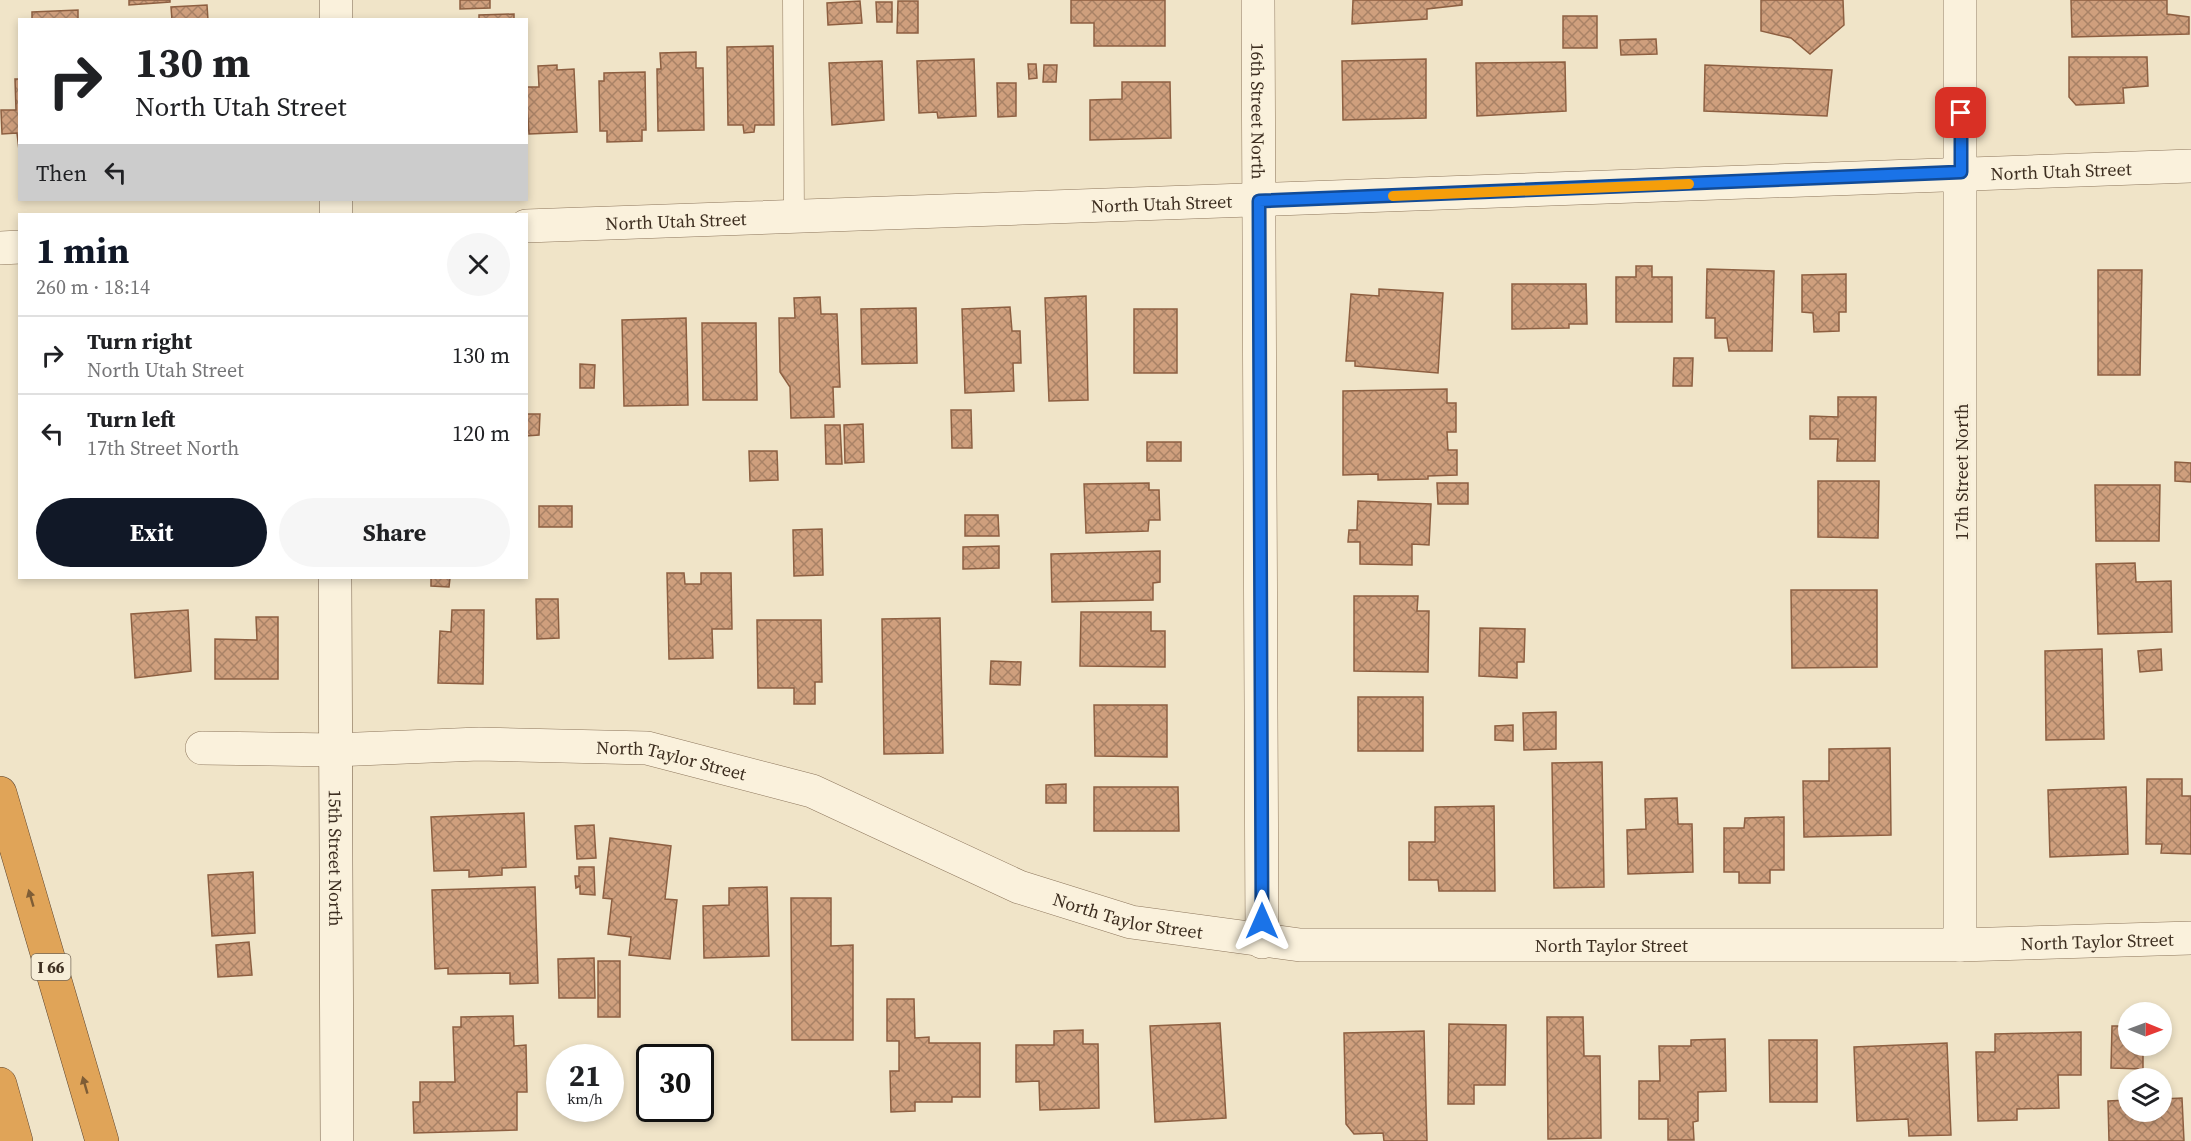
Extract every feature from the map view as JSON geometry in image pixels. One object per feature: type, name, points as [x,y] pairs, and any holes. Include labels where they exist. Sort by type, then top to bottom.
[{"type":"highway","name":"I 66","points":[[0,793],[102,1141]]},
{"type":"highway","points":[[0,1084],[16,1141]]},
{"type":"street","points":[[336,0],[336,18]]},
{"type":"street","name":"16th Street North","points":[[1258,0],[1262,942]]},
{"type":"street","name":"17th Street North","points":[[1960,0],[1960,945]]},
{"type":"street","name":"North Utah Street","points":[[528,226],[1259,201],[1961,172],[2191,166]]},
{"type":"street","points":[[0,248],[18,248]]},
{"type":"street","name":"15th Street North","points":[[334,579],[337,1141]]},
{"type":"street","name":"North Taylor Street","points":[[202,748],[334,750],[479,744],[647,748],[812,791],[1019,887],[1131,922],[1262,942],[1300,945],[1960,945],[2191,938]]},
{"type":"lane","points":[[793,0],[794,218]]},
{"type":"building","points":[[129,0],[170,0],[170,2],[129,5]]},
{"type":"building","points":[[460,0],[490,0],[490,8],[460,9]]},
{"type":"building","points":[[1071,0],[1165,0],[1165,46],[1094,46],[1094,23],[1071,23]]},
{"type":"building","points":[[1353,0],[1462,0],[1462,5],[1427,9],[1427,19],[1352,24]]},
{"type":"building","points":[[1761,0],[1843,0],[1844,25],[1810,54],[1791,38],[1761,31]]},
{"type":"building","points":[[2071,0],[2167,0],[2167,14],[2189,17],[2189,34],[2072,37]]},
{"type":"building","points":[[860,1],[862,23],[828,25],[827,3]]},
{"type":"building","points":[[898,1],[918,1],[918,33],[897,33]]},
{"type":"building","points":[[876,2],[892,2],[892,22],[877,22]]},
{"type":"building","points":[[207,5],[208,18],[172,18],[171,7]]},
{"type":"building","points":[[78,10],[78,18],[32,18],[32,12]]},
{"type":"building","points":[[514,14],[514,18],[479,18],[479,15]]},
{"type":"building","points":[[1563,16],[1597,16],[1597,48],[1563,48]]},
{"type":"building","points":[[1656,39],[1657,54],[1621,55],[1620,40]]},
{"type":"building","points":[[773,46],[774,125],[755,125],[754,132],[744,133],[743,125],[728,125],[727,47]]},
{"type":"building","points":[[696,52],[696,68],[703,68],[704,130],[658,131],[657,69],[661,69],[660,53]]},
{"type":"building","points":[[2069,57],[2147,57],[2148,86],[2123,88],[2124,103],[2076,105],[2069,97]]},
{"type":"building","points":[[974,59],[976,116],[938,118],[937,112],[919,113],[917,61]]},
{"type":"building","points":[[1426,59],[1426,118],[1343,120],[1342,61]]},
{"type":"building","points":[[882,61],[884,120],[832,125],[829,63]]},
{"type":"building","points":[[1565,62],[1566,111],[1477,116],[1476,63]]},
{"type":"building","points":[[1028,64],[1036,64],[1037,78],[1029,79]]},
{"type":"building","points":[[557,65],[557,70],[574,69],[577,132],[529,134],[528,87],[539,87],[538,66]]},
{"type":"building","points":[[1044,65],[1057,65],[1056,82],[1043,82]]},
{"type":"building","points":[[1705,65],[1832,70],[1827,116],[1704,111]]},
{"type":"building","points":[[645,72],[646,130],[642,130],[642,141],[607,142],[607,131],[600,131],[599,81],[604,81],[604,73]]},
{"type":"building","points":[[15,79],[18,79],[18,142],[17,133],[2,134],[1,110],[16,110]]},
{"type":"building","points":[[1122,82],[1170,82],[1171,138],[1090,140],[1090,100],[1122,99]]},
{"type":"building","points":[[997,83],[1016,83],[1016,116],[998,117]]},
{"type":"building","points":[[1636,266],[1652,266],[1652,277],[1672,277],[1672,322],[1616,322],[1616,277],[1636,277]]},
{"type":"building","points":[[1707,269],[1774,271],[1772,351],[1729,351],[1727,338],[1715,338],[1715,318],[1706,318]]},
{"type":"building","points":[[2098,270],[2142,270],[2140,375],[2098,375]]},
{"type":"building","points":[[1846,274],[1846,312],[1839,312],[1839,331],[1814,332],[1813,313],[1802,312],[1802,275]]},
{"type":"building","points":[[1512,284],[1586,284],[1587,324],[1569,324],[1569,328],[1512,329]]},
{"type":"building","points":[[1379,289],[1443,293],[1438,373],[1355,366],[1355,361],[1346,361],[1351,294],[1379,296]]},
{"type":"building","points":[[1086,296],[1088,400],[1049,401],[1045,298]]},
{"type":"building","points":[[820,297],[821,314],[837,314],[840,387],[833,387],[834,417],[791,418],[790,387],[780,372],[779,318],[795,318],[794,298]]},
{"type":"building","points":[[1010,307],[1012,331],[1020,331],[1021,363],[1013,363],[1014,391],[965,393],[962,309]]},
{"type":"building","points":[[916,308],[917,363],[862,364],[861,309]]},
{"type":"building","points":[[1134,309],[1177,309],[1177,373],[1134,373]]},
{"type":"building","points":[[686,318],[688,405],[624,406],[622,320]]},
{"type":"building","points":[[702,323],[756,323],[757,400],[703,400]]},
{"type":"building","points":[[1674,358],[1693,358],[1692,386],[1673,386]]},
{"type":"building","points":[[580,364],[595,365],[594,388],[580,388]]},
{"type":"building","points":[[1447,389],[1447,403],[1456,403],[1456,432],[1447,432],[1448,450],[1457,450],[1457,475],[1428,476],[1428,479],[1378,480],[1378,474],[1343,475],[1343,391]]},
{"type":"building","points":[[1838,397],[1876,397],[1875,461],[1837,461],[1838,439],[1810,439],[1810,416],[1838,417]]},
{"type":"building","points":[[951,410],[971,410],[972,448],[952,448]]},
{"type":"building","points":[[528,414],[540,414],[539,435],[528,436]]},
{"type":"building","points":[[863,424],[864,462],[845,463],[844,425]]},
{"type":"building","points":[[825,425],[840,425],[842,464],[826,464]]},
{"type":"building","points":[[1147,442],[1181,442],[1181,461],[1147,461]]},
{"type":"building","points":[[749,451],[777,451],[778,480],[750,481]]},
{"type":"building","points":[[2175,462],[2191,463],[2191,482],[2175,481]]},
{"type":"building","points":[[1818,481],[1879,481],[1878,538],[1818,537]]},
{"type":"building","points":[[1149,483],[1149,490],[1159,490],[1160,520],[1149,520],[1148,531],[1086,533],[1084,484]]},
{"type":"building","points":[[1437,483],[1468,483],[1468,504],[1438,504]]},
{"type":"building","points":[[2095,485],[2160,485],[2159,541],[2096,541]]},
{"type":"building","points":[[1358,501],[1431,504],[1429,545],[1412,544],[1412,565],[1360,564],[1360,542],[1348,542],[1349,530],[1357,530]]},
{"type":"building","points":[[539,506],[572,506],[572,527],[539,527]]},
{"type":"building","points":[[965,515],[998,515],[999,536],[965,536]]},
{"type":"building","points":[[822,529],[823,575],[794,576],[793,530]]},
{"type":"building","points":[[999,546],[999,568],[963,569],[963,547]]},
{"type":"building","points":[[1160,551],[1160,582],[1153,583],[1153,600],[1052,602],[1051,554]]},
{"type":"building","points":[[2135,563],[2136,582],[2171,581],[2172,632],[2098,634],[2096,564]]},
{"type":"building","points":[[667,573],[684,573],[685,584],[701,584],[701,573],[731,573],[732,629],[712,629],[713,658],[669,659]]},
{"type":"building","points":[[431,579],[450,579],[449,587],[431,586]]},
{"type":"building","points":[[1791,590],[1877,590],[1877,667],[1792,668]]},
{"type":"building","points":[[1354,596],[1418,596],[1417,611],[1429,611],[1428,672],[1354,671]]},
{"type":"building","points":[[536,599],[558,599],[559,638],[537,639]]},
{"type":"building","points":[[188,610],[191,671],[135,678],[131,614]]},
{"type":"building","points":[[452,610],[484,610],[483,684],[438,683],[440,631],[451,632]]},
{"type":"building","points":[[1081,612],[1151,612],[1151,631],[1165,631],[1165,667],[1080,666]]},
{"type":"building","points":[[256,617],[278,617],[278,679],[215,679],[215,639],[257,640]]},
{"type":"building","points":[[940,618],[943,753],[884,754],[882,619]]},
{"type":"building","points":[[757,620],[821,620],[822,682],[815,682],[815,704],[794,704],[794,688],[758,688]]},
{"type":"building","points":[[1480,628],[1525,629],[1524,662],[1517,662],[1517,678],[1479,676]]},
{"type":"building","points":[[2102,649],[2104,739],[2046,740],[2045,651]]},
{"type":"building","points":[[2161,649],[2162,670],[2140,672],[2138,651]]},
{"type":"building","points":[[991,661],[1021,662],[1020,685],[990,684]]},
{"type":"building","points":[[1358,697],[1423,697],[1423,751],[1358,751]]},
{"type":"building","points":[[1094,705],[1167,705],[1167,757],[1095,756]]},
{"type":"building","points":[[1556,712],[1556,749],[1524,750],[1523,713]]},
{"type":"building","points":[[1513,725],[1513,741],[1495,740],[1495,726]]},
{"type":"building","points":[[1890,748],[1891,835],[1804,837],[1803,781],[1829,781],[1829,749]]},
{"type":"building","points":[[1602,762],[1604,887],[1554,888],[1552,763]]},
{"type":"building","points":[[2147,779],[2182,779],[2182,796],[2191,796],[2191,854],[2161,853],[2162,844],[2146,844]]},
{"type":"building","points":[[1066,784],[1066,803],[1046,803],[1046,785]]},
{"type":"building","points":[[1094,787],[1178,787],[1179,831],[1094,831]]},
{"type":"building","points":[[2126,787],[2128,854],[2050,857],[2048,790]]},
{"type":"building","points":[[1677,798],[1678,824],[1692,824],[1693,872],[1628,874],[1627,830],[1646,829],[1645,799]]},
{"type":"building","points":[[1494,806],[1495,891],[1439,891],[1438,880],[1409,880],[1409,842],[1435,842],[1435,807]]},
{"type":"building","points":[[524,813],[526,867],[502,868],[502,875],[469,877],[469,870],[434,871],[431,817]]},
{"type":"building","points":[[1784,817],[1784,870],[1770,870],[1770,883],[1739,883],[1739,872],[1724,872],[1724,828],[1744,828],[1745,818]]},
{"type":"building","points":[[594,825],[596,858],[577,859],[575,826]]},
{"type":"building","points":[[610,838],[671,846],[665,899],[677,900],[670,959],[629,955],[631,937],[608,934],[612,899],[603,898]]},
{"type":"building","points":[[579,867],[594,867],[595,895],[580,894],[580,886],[576,888],[575,876],[579,876]]},
{"type":"building","points":[[253,872],[255,933],[212,936],[208,875]]},
{"type":"building","points":[[535,887],[538,983],[510,984],[510,973],[448,974],[448,968],[435,969],[432,890]]},
{"type":"building","points":[[767,887],[769,956],[704,958],[703,906],[729,905],[729,888]]},
{"type":"building","points":[[791,898],[831,898],[831,946],[853,945],[853,1040],[792,1040]]},
{"type":"building","points":[[249,942],[252,975],[218,977],[216,945]]},
{"type":"building","points":[[594,958],[595,998],[559,998],[558,959]]},
{"type":"building","points":[[598,961],[620,961],[620,1017],[598,1017]]},
{"type":"building","points":[[887,999],[914,999],[915,1038],[929,1037],[929,1043],[980,1043],[980,1097],[952,1097],[952,1102],[915,1102],[915,1111],[891,1112],[890,1071],[899,1071],[899,1041],[887,1041]]},
{"type":"building","points":[[513,1016],[514,1046],[526,1045],[527,1092],[517,1092],[517,1130],[414,1133],[413,1102],[420,1102],[420,1082],[455,1082],[453,1027],[461,1027],[461,1017]]},
{"type":"building","points":[[1547,1017],[1583,1017],[1584,1056],[1600,1056],[1601,1138],[1548,1139]]},
{"type":"building","points":[[1220,1023],[1226,1118],[1155,1122],[1150,1026]]},
{"type":"building","points":[[1449,1024],[1506,1025],[1505,1085],[1474,1085],[1474,1104],[1448,1104]]},
{"type":"building","points":[[2112,1026],[2118,1026],[2118,1056],[2143,1056],[2143,1068],[2111,1068]]},
{"type":"building","points":[[1083,1030],[1083,1044],[1098,1044],[1099,1108],[1040,1110],[1039,1081],[1016,1082],[1016,1045],[1054,1045],[1054,1031]]},
{"type":"building","points":[[1424,1031],[1427,1141],[1384,1141],[1383,1133],[1354,1134],[1346,1124],[1344,1033]]},
{"type":"building","points":[[2081,1032],[2081,1075],[2058,1075],[2059,1108],[2017,1109],[2017,1120],[1978,1121],[1976,1052],[1995,1052],[1995,1034]]},
{"type":"building","points":[[1725,1039],[1726,1091],[1698,1092],[1698,1121],[1693,1122],[1694,1140],[1668,1140],[1668,1119],[1639,1119],[1639,1081],[1660,1081],[1659,1046],[1691,1046],[1691,1040]]},
{"type":"building","points":[[1769,1040],[1817,1040],[1817,1102],[1770,1102]]},
{"type":"building","points":[[1947,1043],[1951,1135],[1909,1136],[1908,1119],[1857,1121],[1854,1047]]},
{"type":"building","points":[[2172,1098],[2182,1098],[2184,1141],[2109,1141],[2108,1101],[2118,1100],[2118,1122],[2172,1122]]},
{"type":"slow traffic","points":[[1393,196],[1689,184]]},
{"type":"route","points":[[1262,921],[1259,201],[1961,172],[1961,113]]}]
